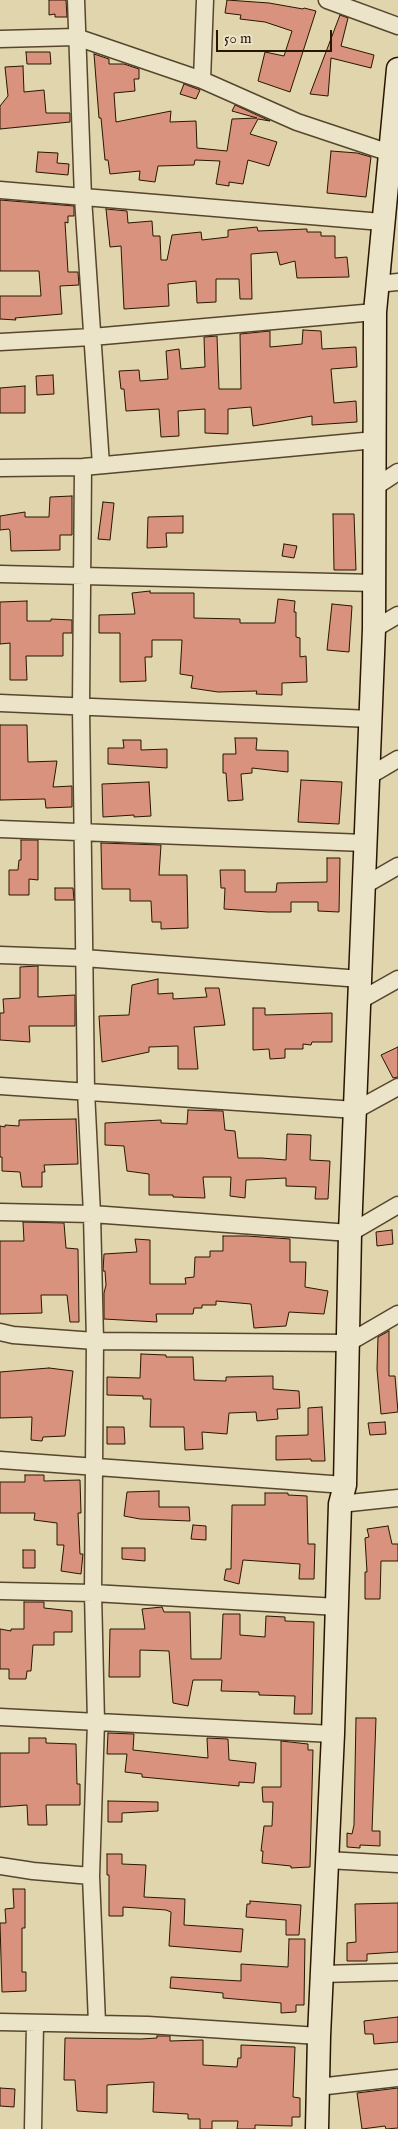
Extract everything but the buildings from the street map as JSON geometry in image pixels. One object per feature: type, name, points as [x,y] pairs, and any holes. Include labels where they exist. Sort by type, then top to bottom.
[{"type":"street","points":[[76,0],[83,198],[101,464]]},
{"type":"street","points":[[202,80],[205,0]]},
{"type":"street","points":[[327,0],[398,26]]},
{"type":"street","points":[[0,39],[76,37],[202,80],[297,122],[390,153]]},
{"type":"street","points":[[317,2129],[319,2036],[338,1607],[348,1343],[350,1233],[374,628],[375,312],[387,283],[382,222],[393,181],[390,153],[397,98],[398,69]]},
{"type":"street","points":[[0,190],[382,222]]},
{"type":"street","points":[[0,342],[92,337],[375,312]]},
{"type":"street","points":[[0,468],[83,467],[375,440]]},
{"type":"street","points":[[83,467],[81,707],[84,958],[86,1091],[92,1214],[95,1341],[93,1593],[96,1722],[91,1876],[97,2023]]},
{"type":"street","points":[[374,487],[398,472]]},
{"type":"street","points":[[0,574],[375,583]]},
{"type":"street","points":[[374,628],[398,614]]},
{"type":"street","points":[[0,703],[371,719]]},
{"type":"street","points":[[369,776],[398,758]]},
{"type":"street","points":[[0,829],[365,843]]},
{"type":"street","points":[[364,885],[398,866]]},
{"type":"street","points":[[0,955],[84,958],[361,979]]},
{"type":"street","points":[[359,1001],[398,979]]},
{"type":"street","points":[[0,1086],[356,1110],[398,1087]]},
{"type":"street","points":[[0,1212],[92,1214],[350,1233],[398,1205]]},
{"type":"street","points":[[0,1332],[12,1335],[95,1341],[348,1343],[395,1317]]},
{"type":"street","points":[[0,1460],[95,1468],[342,1495],[398,1498]]},
{"type":"street","points":[[0,1591],[93,1593],[338,1607]]},
{"type":"street","points":[[0,1717],[333,1734]]},
{"type":"street","points":[[326,1860],[398,1864]]},
{"type":"street","points":[[0,1866],[33,1872],[91,1876]]},
{"type":"street","points":[[322,1974],[398,1972]]},
{"type":"street","points":[[0,2022],[35,2024],[97,2023],[319,2036]]},
{"type":"street","points":[[33,2129],[35,2024]]},
{"type":"street","points":[[318,2087],[398,2078]]}]
